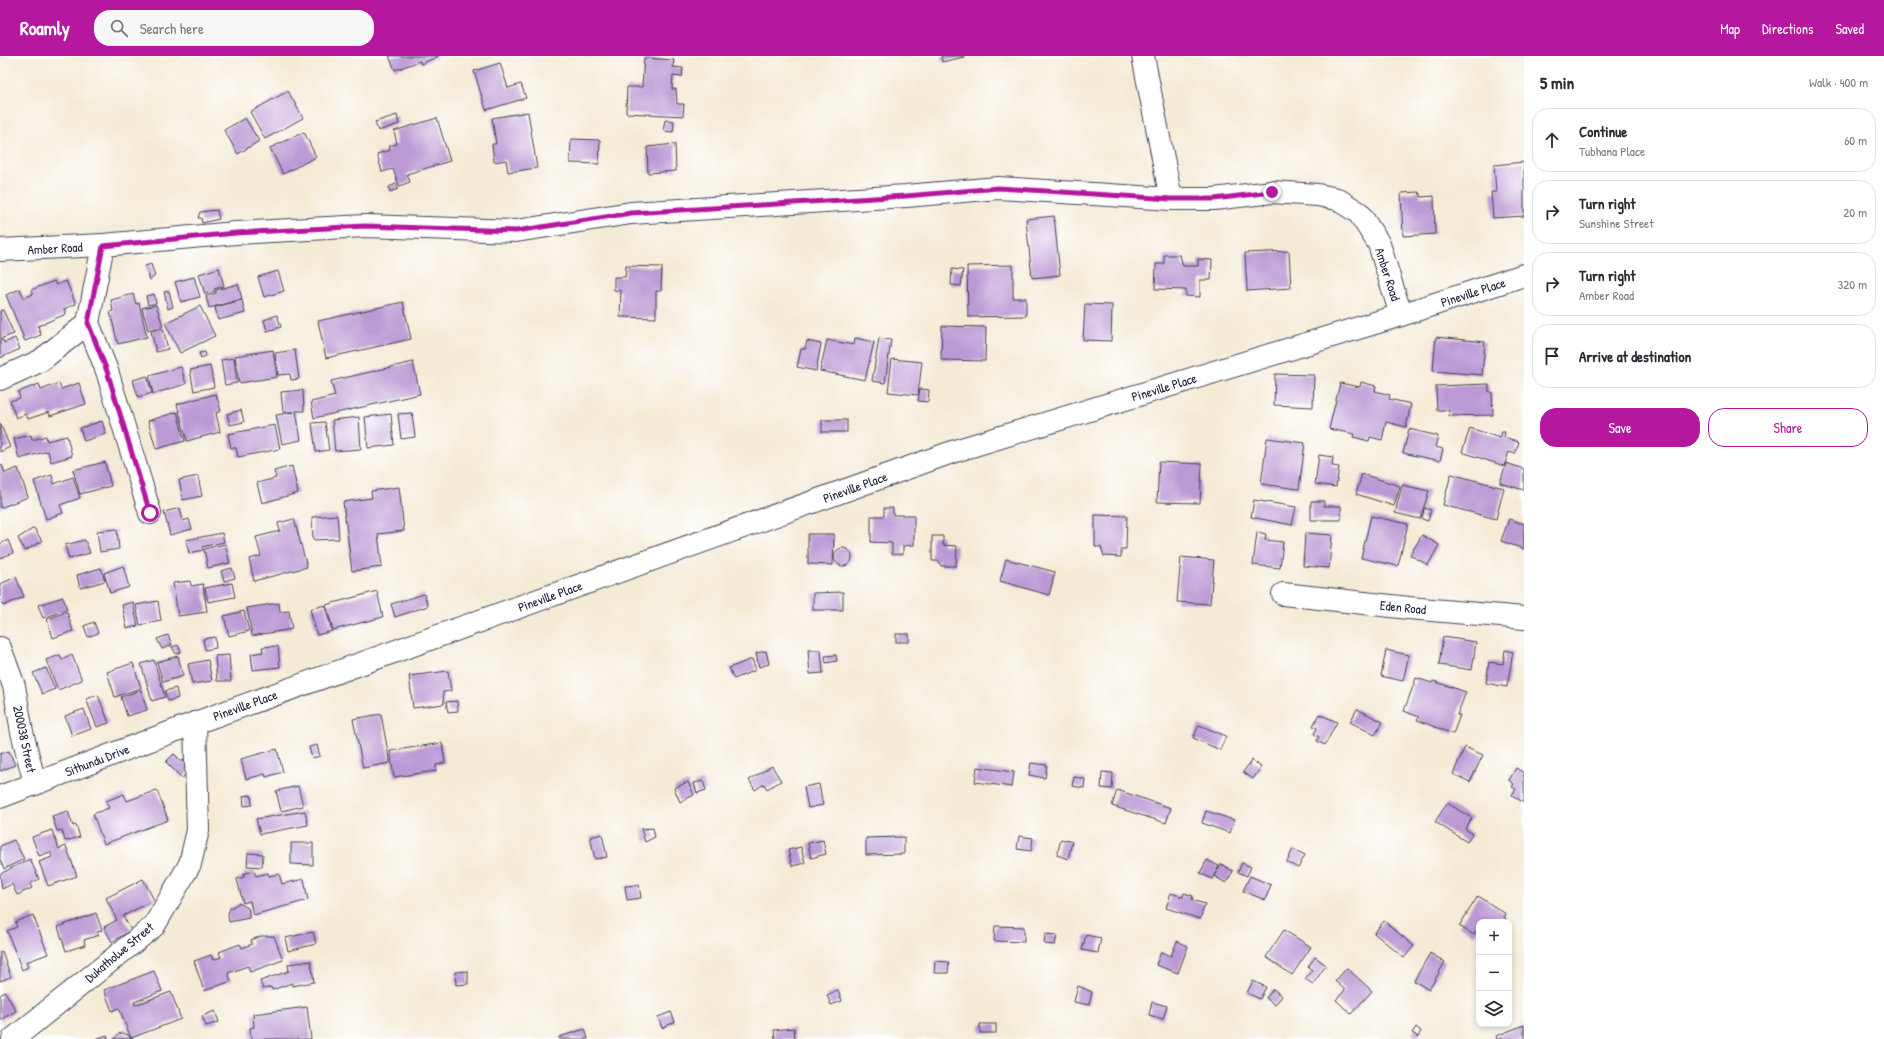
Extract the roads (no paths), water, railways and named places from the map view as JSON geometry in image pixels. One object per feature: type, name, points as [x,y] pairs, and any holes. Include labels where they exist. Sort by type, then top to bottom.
[{"type":"street","points":[[1143,56],[1171,199]]},
{"type":"street","name":"Amber Road","points":[[0,250],[103,246],[236,233],[365,226],[516,231],[631,213],[890,197],[998,188],[1171,199],[1214,199],[1272,192],[1318,195],[1337,199],[1359,213],[1379,244],[1401,315]]},
{"type":"street","points":[[103,246],[88,323],[107,371],[150,513]]},
{"type":"street","name":"Pineville Place","points":[[195,723],[955,451],[1524,276]]},
{"type":"street","points":[[0,379],[40,361],[88,323]]},
{"type":"street","name":"Eden Road","points":[[1283,594],[1409,608],[1524,618]]},
{"type":"street","name":"200038 Street","points":[[0,648],[14,686],[22,732],[35,784]]},
{"type":"street","name":"Sithundu Drive","points":[[0,797],[195,723]]},
{"type":"street","name":"Dukatholwe Street","points":[[13,1039],[154,926],[190,864],[198,830],[195,723]]}]
